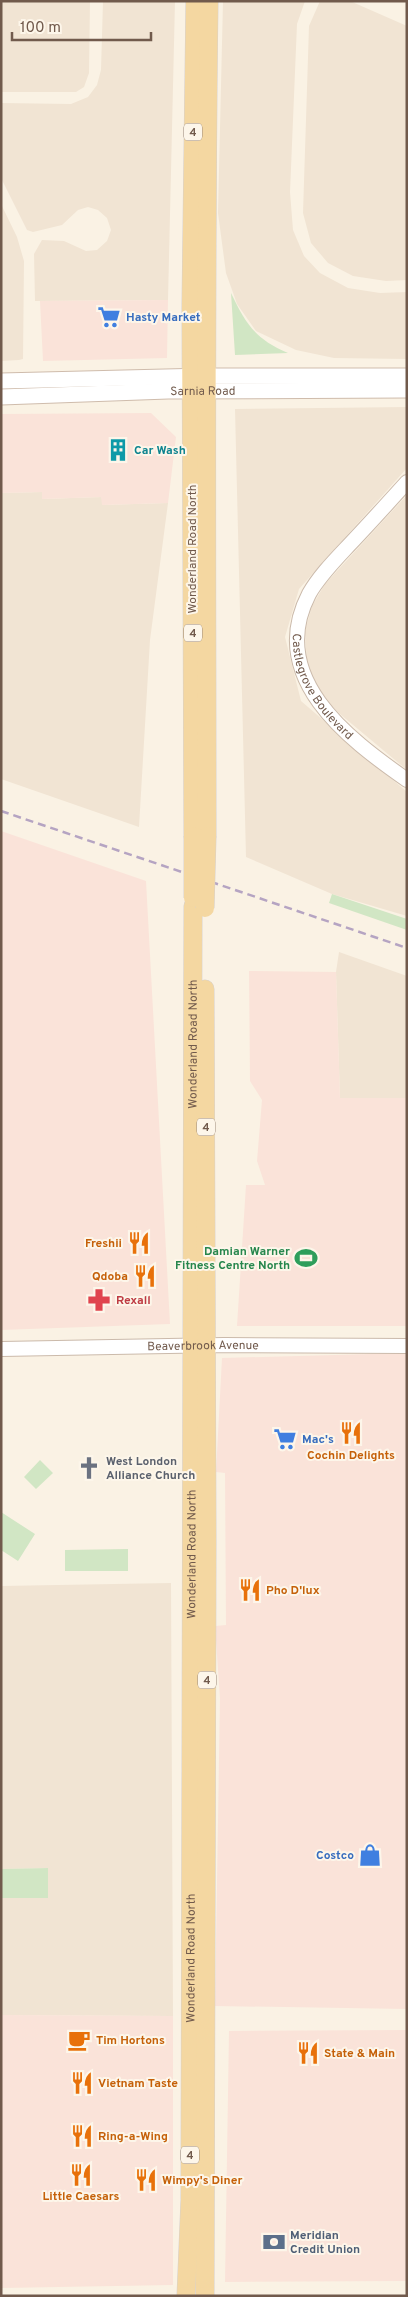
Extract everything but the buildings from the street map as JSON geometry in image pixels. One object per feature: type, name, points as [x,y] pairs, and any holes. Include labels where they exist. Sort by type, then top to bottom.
[{"type":"main road","name":"Wonderland Road North","points":[[195,1],[200,836],[199,1346],[204,2296]]},
{"type":"main road","name":"Wonderland Road North","points":[[198,384],[205,263],[209,1]]},
{"type":"main road","name":"Sarnia Road","points":[[1,397],[198,384],[407,376]]},
{"type":"main road","name":"Sarnia Road","points":[[1,381],[407,390]]},
{"type":"main road","name":"Wonderland Road North","points":[[186,2296],[190,2190],[199,1346]]},
{"type":"street","name":"Castlegrove Boulevard","points":[[407,482],[334,561],[310,593],[301,612],[296,634],[299,660],[306,681],[325,712],[376,758],[407,780]]},
{"type":"street","name":"Beaverbrook Avenue","points":[[1,1349],[199,1346],[407,1346]]},
{"type":"shaded area","points":[[1,1],[90,1],[89,73],[84,87],[76,92],[1,92]]},
{"type":"shaded area","points":[[103,1],[175,1],[168,300],[35,301],[34,254],[42,240],[64,241],[86,251],[97,250],[107,241],[111,230],[107,218],[98,210],[88,207],[78,210],[62,225],[33,232],[27,230],[1,178],[1,103],[71,104],[88,97],[97,85],[101,70]]},
{"type":"shaded area","points":[[223,1],[305,1],[297,24],[290,192],[293,230],[304,256],[320,273],[348,288],[380,293],[407,292],[407,359],[334,358],[296,350],[256,331],[237,304],[226,273],[218,213]]},
{"type":"shaded area","points":[[320,1],[350,1],[407,26],[407,280],[386,281],[353,276],[328,263],[311,243],[303,213],[309,26]]},
{"type":"shaded area","points":[[1,204],[17,237],[24,261],[23,359],[19,360],[1,361]]},
{"type":"shaded area","points":[[168,300],[167,358],[43,361],[40,301]]},
{"type":"shaded area","points":[[407,407],[407,468],[299,589],[285,637],[301,701],[407,792],[407,916],[332,894],[246,857],[235,409]]},
{"type":"shaded area","points":[[151,413],[176,437],[168,503],[102,505],[101,497],[42,499],[42,492],[1,493],[1,414]]},
{"type":"shaded area","points":[[43,492],[43,499],[102,497],[102,505],[168,503],[150,640],[139,827],[1,779],[1,493]]},
{"type":"shaded area","points":[[407,495],[407,770],[328,704],[314,686],[307,665],[305,631],[312,606],[325,584]]},
{"type":"shaded area","points":[[1,831],[146,881],[170,1324],[1,1330]]},
{"type":"shaded area","points":[[339,952],[407,976],[407,1098],[340,1099],[336,972]]},
{"type":"shaded area","points":[[249,971],[336,972],[340,1098],[407,1098],[407,1326],[237,1326],[246,1185],[265,1185],[257,1161],[262,1100],[250,1081]]},
{"type":"shaded area","points":[[407,1353],[407,2009],[215,2006],[220,1698],[215,1626],[226,1625],[225,1473],[216,1472],[222,1358]]},
{"type":"shaded area","points":[[171,1583],[173,2016],[1,2015],[1,1898],[48,1898],[47,1868],[1,1869],[1,1586]]},
{"type":"shaded area","points":[[1,2015],[173,2016],[173,2285],[1,2288]]},
{"type":"shaded area","points":[[407,2030],[407,2281],[225,2282],[229,2031]]},
{"type":"green space","points":[[231,293],[247,322],[259,336],[288,353],[235,355]]},
{"type":"green space","points":[[332,894],[407,919],[407,930],[329,903]]},
{"type":"green space","points":[[40,1460],[53,1473],[36,1489],[24,1477]]},
{"type":"green space","points":[[1,1512],[35,1534],[18,1561],[1,1550]]},
{"type":"green space","points":[[128,1549],[128,1571],[65,1571],[65,1550]]},
{"type":"green space","points":[[48,1868],[48,1898],[1,1898],[1,1869]]},
{"type":"railway","points":[[1,811],[407,948]]},
{"type":"place","name":"Hasty Market","points":[[109,317]]},
{"type":"place","name":"Car Wash","points":[[118,450]]},
{"type":"place","name":"Freshii","points":[[139,1243]]},
{"type":"place","name":"Damian Warner Fitness Centre North","points":[[306,1258]]},
{"type":"place","name":"Qdoba","points":[[145,1276]]},
{"type":"place","name":"Rexall","points":[[99,1300]]},
{"type":"place","name":"Cochin Delights","points":[[351,1433]]},
{"type":"place","name":"Mac's","points":[[285,1439]]},
{"type":"place","name":"West London Alliance Church","points":[[89,1468]]},
{"type":"place","name":"Pho D'lux","points":[[250,1590]]},
{"type":"place","name":"Costco","points":[[370,1855]]},
{"type":"place","name":"Tim Hortons","points":[[79,2040]]},
{"type":"place","name":"State & Main","points":[[308,2053]]},
{"type":"place","name":"Vietnam Taste","points":[[82,2083]]},
{"type":"place","name":"Ring-a-Wing","points":[[82,2136]]},
{"type":"place","name":"Little Caesars","points":[[81,2175]]},
{"type":"place","name":"Wimpy's Diner","points":[[146,2180]]},
{"type":"place","name":"Meridian Credit Union","points":[[274,2242]]}]
